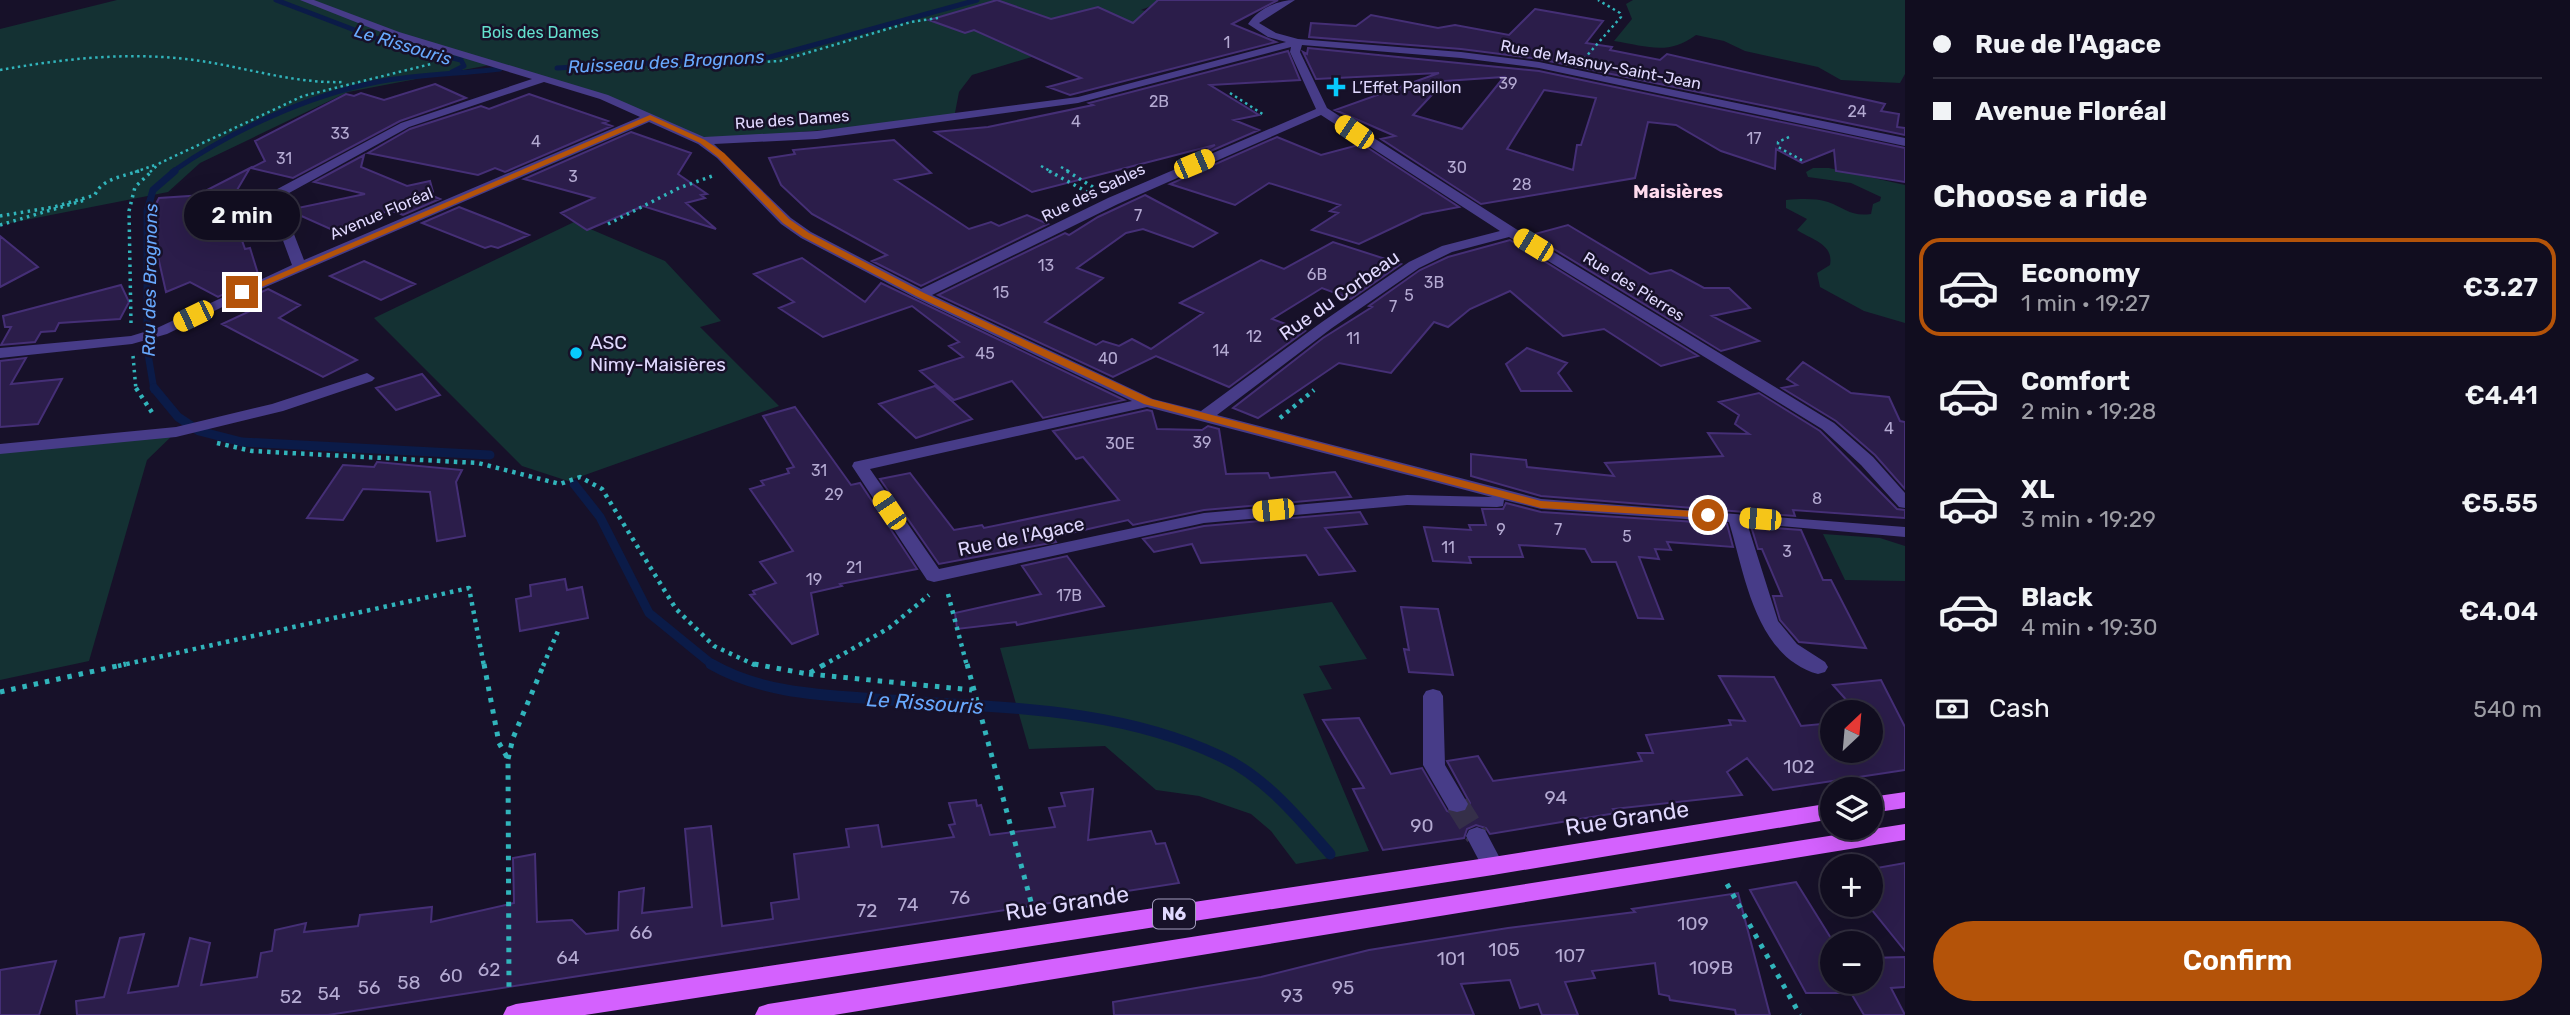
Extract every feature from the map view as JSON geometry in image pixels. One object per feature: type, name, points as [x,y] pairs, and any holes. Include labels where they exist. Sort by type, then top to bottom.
[{"type":"main road","points":[[1883,803],[1905,800]]},
{"type":"main road","name":"Rue Grande","points":[[513,1008],[1040,934],[1493,866],[1820,813]]},
{"type":"main road","name":"N6","points":[[768,1015],[1905,832]]},
{"type":"street","name":"Rue des Dames","points":[[305,0],[395,34],[604,97],[702,142],[817,135],[1078,100],[1298,43]]},
{"type":"street","name":"Rue de Masnuy-Saint-Jean","points":[[1290,0],[1258,17],[1253,24],[1272,35],[1298,43],[1461,55],[1573,71],[1905,142]]},
{"type":"street","points":[[1298,43],[1294,52],[1322,110]]},
{"type":"street","points":[[300,267],[272,197],[405,125],[546,78]]},
{"type":"street","name":"Rue des Sables","points":[[921,295],[1110,203],[1322,110]]},
{"type":"street","name":"Rue des Pierres","points":[[1322,110],[1511,232],[1828,426],[1867,461],[1905,503]]},
{"type":"street","name":"Avenue Floréal","points":[[0,353],[132,340],[162,331],[300,267],[650,117]]},
{"type":"street","name":"Rue de l'Agace","points":[[702,142],[736,170],[786,221],[806,235],[921,295],[1147,401],[1541,504]]},
{"type":"street","name":"Rue du Corbeau","points":[[1204,417],[1327,325],[1414,265],[1447,249],[1511,232]]},
{"type":"street","points":[[0,449],[176,432],[213,421],[277,408],[367,378]]},
{"type":"street","name":"Rue de l'Agace","points":[[1147,401],[860,466],[933,576],[1204,519],[1250,512],[1407,500],[1541,504],[1736,517],[1905,533]]},
{"type":"street","points":[[1736,517],[1769,623],[1790,649],[1818,667]]},
{"type":"street","points":[[1433,696],[1434,765],[1457,804]]},
{"type":"street","points":[[1477,836],[1493,866]]},
{"type":"path","points":[[1573,71],[1621,17],[1620,13],[1598,0]]},
{"type":"path","points":[[546,78],[567,73],[780,61],[911,22],[938,18]]},
{"type":"path","points":[[0,70],[82,58],[136,55],[187,59],[297,82],[331,83],[375,76]]},
{"type":"path","points":[[0,225],[79,203],[95,195],[98,187],[105,183],[160,163],[303,96],[434,63]]},
{"type":"path","points":[[1230,93],[1283,127]]},
{"type":"path","points":[[1805,162],[1778,147],[1778,142],[1807,130],[1812,124]]},
{"type":"path","points":[[160,163],[135,187],[130,211],[132,340],[136,391],[151,412],[176,432],[252,451],[478,463],[560,484],[580,477],[602,489],[676,609],[714,646],[760,667],[972,690]]},
{"type":"path","points":[[1041,166],[1110,203]]},
{"type":"path","points":[[1061,167],[1110,203]]},
{"type":"path","points":[[608,224],[693,181],[736,170]]},
{"type":"path","points":[[0,216],[54,207],[95,195]]},
{"type":"path","points":[[1262,432],[1314,390]]},
{"type":"path","points":[[808,674],[888,628],[929,596],[933,576],[946,586],[1040,934]]},
{"type":"path","points":[[0,692],[468,588],[499,743],[508,759]]},
{"type":"path","points":[[513,1008],[508,759],[513,738],[558,631]]},
{"type":"path","points":[[1716,862],[1800,1015]]},
{"type":"green space","name":"Bois des Dames","points":[[117,0],[1166,0],[1141,10],[1213,27],[1038,55],[972,75],[959,92],[954,118],[702,141],[628,107],[500,63],[348,92],[200,163],[168,192],[0,225],[0,29]]},
{"type":"green space","points":[[1633,0],[1905,0],[1905,74],[1900,83],[1841,80],[1818,67],[1745,51],[1724,41],[1696,35],[1676,45],[1657,48],[1614,41],[1632,19],[1626,4]]},
{"type":"green space","points":[[1813,168],[1829,168],[1905,185],[1905,323],[1864,311],[1820,287],[1817,273],[1830,265],[1829,252],[1821,243],[1797,230],[1807,219],[1786,208],[1786,200],[1823,201],[1864,215],[1871,214],[1873,204],[1880,201],[1881,197],[1851,183],[1808,177],[1806,172]]},
{"type":"green space","name":"ASC Nimy-Maisières","points":[[574,222],[665,261],[721,321],[700,327],[779,406],[568,481],[522,466],[374,318]]},
{"type":"green space","points":[[176,432],[147,460],[89,661],[0,680],[0,452]]},
{"type":"green space","points":[[1823,534],[1880,538],[1905,546],[1905,581],[1845,580]]},
{"type":"green space","points":[[1332,602],[1367,659],[1319,666],[1332,689],[1303,694],[1369,851],[1296,864],[1271,831],[1251,814],[1199,796],[1156,790],[1105,746],[1029,749],[1000,648]]},
{"type":"building","points":[[997,0],[1051,19],[1098,7],[1133,23],[1158,0],[1278,0],[1232,24],[1276,42],[1070,95],[1048,87],[1081,78],[974,30],[965,33],[929,20]]},
{"type":"building","points":[[1535,9],[1603,21],[1586,43],[1612,47],[1610,50],[1660,60],[1667,54],[1885,104],[1881,111],[1899,114],[1897,127],[1905,128],[1905,135],[1539,59],[1461,49],[1309,37],[1311,23],[1356,26],[1371,15],[1438,28],[1455,25],[1509,35]]},
{"type":"building","points":[[1308,48],[1539,71],[1905,148],[1905,182],[1836,171],[1834,150],[1802,163],[1776,149],[1775,169],[1721,151],[1676,125],[1648,122],[1635,178],[1481,204],[1381,139],[1395,136],[1335,110],[1439,73],[1316,79],[1303,52],[1307,54]],"holes":[[[1504,77],[1462,129],[1413,115],[1445,81]],[[1544,90],[1596,98],[1581,145],[1577,145],[1573,170],[1507,149]]]},
{"type":"building","points":[[1288,51],[1300,80],[1210,85],[1259,115],[1234,120],[1259,130],[1190,160],[1215,145],[1032,192],[935,132],[988,127],[1093,105],[1089,103]]},
{"type":"building","points":[[435,84],[466,98],[400,121],[293,178],[251,168],[265,161],[255,141],[346,94],[354,96],[361,93],[384,100]]},
{"type":"building","points":[[529,94],[608,121],[603,123],[612,126],[505,172],[495,168],[478,175],[368,153],[410,129],[481,106],[489,109]]},
{"type":"building","points":[[631,132],[691,153],[678,174],[707,194],[701,195],[705,198],[686,203],[716,229],[643,206],[587,230],[561,213],[594,198],[524,179]]},
{"type":"building","points":[[1277,137],[1321,155],[1362,144],[1459,207],[1422,214],[1359,244],[1312,230],[1338,213],[1330,211],[1340,205],[1269,183],[1235,205],[1170,184]]},
{"type":"building","points":[[894,140],[931,173],[895,180],[969,229],[991,222],[999,226],[1027,215],[1048,224],[921,286],[872,261],[887,255],[812,214],[781,185],[769,158],[795,154],[793,150]]},
{"type":"building","points":[[364,155],[361,167],[407,186],[430,181],[433,192],[428,194],[440,199],[403,215],[390,210],[337,232],[288,210],[365,194],[314,182]]},
{"type":"building","points":[[250,168],[217,224],[235,220],[245,249],[250,248],[259,277],[218,297],[190,282],[166,292],[149,217],[159,198],[204,195],[207,190]]},
{"type":"building","points":[[1145,195],[1217,233],[1193,247],[1143,229],[1126,233],[1077,268],[1103,278],[1045,322],[1096,345],[1103,341],[1119,346],[1132,339],[1151,349],[1203,313],[1180,303],[1261,260],[1284,269],[1333,242],[1401,264],[1351,299],[1322,288],[1272,319],[1305,331],[1229,387],[1156,356],[1113,377],[938,295],[1065,233],[1069,235],[1098,217]]},
{"type":"building","points":[[459,207],[529,235],[498,248],[485,248],[422,223]]},
{"type":"building","points":[[1568,225],[1650,274],[1671,270],[1704,288],[1729,288],[1750,308],[1712,316],[1759,341],[1721,351],[1531,235]]},
{"type":"building","points":[[0,236],[38,267],[0,287]]},
{"type":"building","points":[[1510,240],[1698,356],[1661,366],[1604,329],[1563,336],[1510,291],[1470,309],[1448,327],[1434,322],[1391,373],[1339,363],[1258,418],[1233,408],[1323,338],[1372,307],[1369,306],[1420,270],[1448,257]]},
{"type":"building","points":[[802,258],[865,302],[881,283],[1124,400],[1043,418],[1012,381],[954,400],[920,371],[963,357],[949,346],[959,342],[912,306],[823,337],[779,308],[794,302],[754,274]]},
{"type":"building","points":[[364,261],[415,284],[381,300],[330,276]]},
{"type":"building","points":[[121,285],[129,302],[120,319],[59,323],[55,331],[41,332],[35,342],[1,345],[11,327],[5,327],[3,316]]},
{"type":"building","points":[[268,289],[300,305],[279,318],[357,360],[323,377],[222,324],[248,312],[233,305]]},
{"type":"building","points":[[1527,348],[1567,363],[1558,373],[1571,391],[1521,391],[1506,364]]},
{"type":"building","points":[[26,358],[11,384],[62,379],[38,424],[0,427],[0,361]]},
{"type":"building","points":[[1803,362],[1851,393],[1889,397],[1900,421],[1905,422],[1905,489],[1875,455],[1836,421],[1782,388],[1797,385],[1787,379]]},
{"type":"building","points":[[422,374],[440,395],[396,410],[376,388]]},
{"type":"building","points":[[935,386],[972,419],[916,438],[879,404]]},
{"type":"building","points":[[1759,393],[1820,431],[1897,509],[1905,510],[1905,518],[1793,510],[1795,516],[1541,496],[1471,476],[1471,454],[1526,460],[1527,467],[1614,476],[1605,463],[1723,456],[1708,433],[1749,434],[1735,424],[1739,415],[1719,402]]},
{"type":"building","points":[[795,407],[851,485],[860,483],[917,569],[840,584],[842,586],[811,593],[818,634],[792,644],[750,595],[755,594],[753,591],[776,583],[760,562],[793,551],[750,489],[764,485],[761,481],[789,473],[787,469],[794,467],[763,416]]},
{"type":"building","points":[[1152,411],[1157,429],[1202,430],[1208,426],[1219,429],[1226,474],[1268,473],[1270,478],[1335,472],[1351,497],[1204,510],[1133,525],[1128,520],[1053,537],[1056,542],[939,564],[880,479],[910,473],[954,530],[982,525],[984,528],[1119,500],[1083,457],[1076,459],[1053,431]]},
{"type":"building","points":[[377,462],[462,470],[456,482],[465,536],[437,541],[430,492],[363,489],[343,520],[307,518],[343,465],[374,467]]},
{"type":"building","points":[[1506,503],[1541,512],[1727,524],[1733,547],[1667,542],[1671,550],[1655,549],[1659,559],[1639,557],[1663,619],[1638,618],[1616,562],[1592,562],[1585,549],[1519,545],[1523,557],[1469,557],[1471,563],[1433,561],[1424,527],[1471,530],[1469,525],[1486,525],[1482,509],[1503,509]]},
{"type":"building","points":[[1360,512],[1367,524],[1325,528],[1355,571],[1319,575],[1306,555],[1201,563],[1192,544],[1154,552],[1143,539],[1204,526]]},
{"type":"building","points":[[1751,526],[1801,530],[1823,580],[1831,580],[1866,648],[1799,642],[1780,620],[1773,596],[1782,596],[1762,549],[1758,549]]},
{"type":"building","points":[[1067,556],[1104,606],[1017,625],[1016,622],[957,629],[955,613],[1041,594],[1022,566]]},
{"type":"building","points":[[565,579],[567,590],[582,587],[588,618],[520,631],[516,599],[531,596],[530,585]]},
{"type":"building","points":[[1401,607],[1438,609],[1453,675],[1409,672],[1404,649],[1409,650]]},
{"type":"building","points":[[1719,676],[1774,677],[1801,726],[1820,724],[1820,763],[1883,763],[1883,700],[1846,700],[1833,685],[1881,680],[1905,727],[1905,770],[1859,777],[1820,777],[1820,783],[1773,790],[1747,758],[1727,772],[1742,795],[1613,809],[1616,813],[1490,834],[1486,828],[1476,825],[1467,829],[1464,838],[1383,850],[1353,789],[1364,788],[1323,720],[1359,718],[1391,774],[1422,768],[1447,811],[1458,815],[1467,811],[1470,803],[1447,761],[1478,756],[1493,781],[1642,761],[1638,753],[1653,753],[1646,735],[1731,725],[1729,720],[1745,721]]},
{"type":"building","points":[[1093,789],[1088,840],[1151,831],[1156,844],[1165,843],[1179,883],[328,1015],[77,1015],[76,1001],[104,997],[120,938],[144,934],[128,993],[178,986],[190,938],[210,943],[201,985],[257,977],[261,953],[272,951],[275,930],[306,923],[304,932],[358,926],[360,915],[432,907],[431,922],[514,903],[513,858],[535,854],[537,922],[572,920],[586,934],[618,930],[619,892],[644,888],[642,913],[692,907],[685,829],[711,826],[722,926],[773,919],[771,903],[799,899],[794,854],[849,847],[846,829],[878,825],[882,847],[954,837],[949,825],[955,824],[949,803],[976,800],[977,806],[981,805],[990,835],[1055,827],[1049,808],[1065,806],[1061,793]]},
{"type":"building","points":[[1905,863],[1905,951],[1877,917],[1883,917],[1883,867]]},
{"type":"building","points":[[1796,882],[1827,931],[1820,931],[1820,993],[1806,993],[1750,890]]},
{"type":"building","points":[[1738,893],[1770,1015],[1736,1015],[1735,1010],[1670,1000],[1669,996],[1659,994],[1655,963],[1592,971],[1595,978],[1565,982],[1578,1015],[1542,1015],[1538,1004],[1520,1008],[1510,980],[1461,984],[1474,1015],[1114,1015],[1113,1002],[1261,977],[1369,950],[1508,928],[1635,912],[1632,909]]},
{"type":"building","points":[[1905,957],[1905,987],[1891,988],[1905,1015],[1864,1015],[1852,994],[1883,994],[1883,958]]},
{"type":"building","points":[[56,961],[39,1015],[0,1015],[0,970]]},
{"type":"waterway","name":"Le Rissouris","points":[[276,0],[386,42],[461,60],[464,66],[452,72]]},
{"type":"waterway","name":"Ruisseau des Brognons","points":[[557,68],[770,57],[977,0]]},
{"type":"waterway","name":"Rau des Brognons","points":[[172,172],[244,129],[323,96],[392,79],[500,69]]},
{"type":"waterway","name":"Rau des Brognons","points":[[154,390],[147,348],[147,211],[153,190],[175,171]]},
{"type":"waterway","name":"Rau des Brognons","points":[[154,388],[178,417],[199,431],[242,442],[490,455]]},
{"type":"waterway","name":"Le Rissouris","points":[[574,484],[600,517],[649,613],[713,665]]},
{"type":"waterway","name":"Le Rissouris","points":[[713,665],[750,681],[792,691],[1051,712],[1137,727],[1179,739],[1236,764],[1266,786],[1330,854]]},
{"type":"tunnel","points":[[1457,804],[1477,836]]},
{"type":"place","name":"L’Effet Papillon","points":[[1336,87]]},
{"type":"place","name":"ASC Nimy-Maisières","points":[[576,353]]},
{"type":"district","name":"Maisières","points":[[1678,191]]},
{"type":"route","points":[[242,292],[650,117],[702,142],[721,155],[786,221],[840,255],[1147,401],[1412,473],[1541,504],[1708,515]]}]
